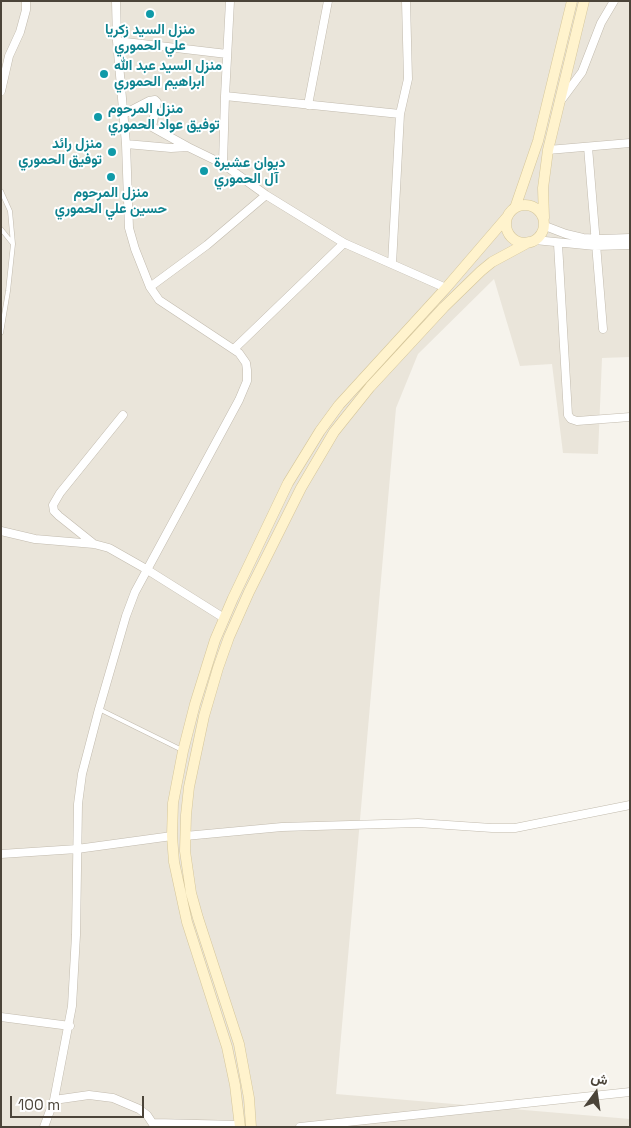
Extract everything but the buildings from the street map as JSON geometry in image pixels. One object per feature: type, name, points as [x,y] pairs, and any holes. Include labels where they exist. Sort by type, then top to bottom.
[{"type":"main road","points":[[240,1126],[235,1085],[227,1047],[187,922],[176,881],[172,836],[173,804],[183,751],[195,704],[224,618],[288,484],[320,431],[339,405],[446,288],[514,208],[538,141],[572,1]]},
{"type":"main road","points":[[251,1127],[249,1098],[239,1044],[191,893],[184,836],[189,788],[202,725],[221,660],[240,610],[313,465],[334,432],[370,387],[444,307],[486,267],[532,241],[543,232],[543,188],[548,150],[584,1]]},
{"type":"main road","points":[[514,208],[524,205],[534,207],[538,210],[544,222]]},
{"type":"main road","points":[[508,217],[507,228],[509,234],[518,241],[532,241]]},
{"type":"street","points":[[1,91],[9,56],[20,32],[26,10],[26,1]]},
{"type":"street","points":[[44,1127],[54,1100],[70,1026],[76,935],[80,784],[99,709],[130,604],[146,569],[244,389],[247,370],[246,363],[234,349],[164,304],[155,295],[135,249],[129,228],[126,144],[117,41],[116,1]]},
{"type":"street","points":[[223,164],[230,1]]},
{"type":"street","points":[[308,105],[328,1]]},
{"type":"street","points":[[392,264],[400,114],[408,79],[406,1]]},
{"type":"street","points":[[560,101],[582,72],[601,23],[614,1]]},
{"type":"street","points":[[117,41],[227,54]]},
{"type":"street","points":[[225,96],[400,114]]},
{"type":"street","points":[[124,114],[149,101],[155,100],[158,102],[152,127],[223,164],[266,195],[344,243],[446,288]]},
{"type":"street","points":[[548,150],[630,143]]},
{"type":"street","points":[[126,144],[170,148],[188,147]]},
{"type":"street","points":[[588,147],[603,329]]},
{"type":"street","points":[[150,287],[207,245],[266,195]]},
{"type":"street","points":[[544,222],[566,234],[595,243],[630,238]]},
{"type":"street","points":[[532,241],[558,244],[630,244]]},
{"type":"street","points":[[234,349],[344,243]]},
{"type":"street","points":[[558,244],[568,416],[577,421],[630,417]]},
{"type":"street","points":[[94,544],[59,516],[54,511],[53,505],[60,493],[123,415]]},
{"type":"street","points":[[1,532],[35,539],[94,544],[109,548],[224,618]]},
{"type":"street","points":[[184,836],[254,828],[385,824],[434,823],[515,828],[630,805]]},
{"type":"street","points":[[1,854],[77,849],[172,836]]},
{"type":"street","points":[[1,1017],[70,1026]]},
{"type":"street","points":[[300,1127],[333,1126],[630,1092]]},
{"type":"street","points":[[54,1100],[89,1095],[114,1098],[139,1109],[154,1125],[240,1126]]},
{"type":"lane","points":[[1,191],[10,212],[12,244],[8,291],[1,333]]},
{"type":"lane","points":[[1,229],[12,244]]},
{"type":"lane","points":[[99,709],[183,751]]},
{"type":"shaded area","points":[[1,1],[630,1],[630,357],[602,358],[598,454],[563,453],[552,364],[520,366],[494,279],[418,354],[396,408],[336,1094],[630,1119],[630,1127],[1,1127]]},
{"type":"place","name":"منزل السيد زكريا علي الحموري","points":[[150,14]]},
{"type":"place","name":"منزل السيد عبد الله ابراهيم الحموري","points":[[104,74]]},
{"type":"place","name":"منزل المرحوم توفيق عواد الحموري","points":[[98,117]]},
{"type":"place","name":"منزل رائد توفيق الحموري","points":[[112,152]]},
{"type":"place","name":"ديوان عشيرة آل الحموري","points":[[204,171]]},
{"type":"place","name":"منزل المرحوم حسين علي الحموري","points":[[111,177]]}]
